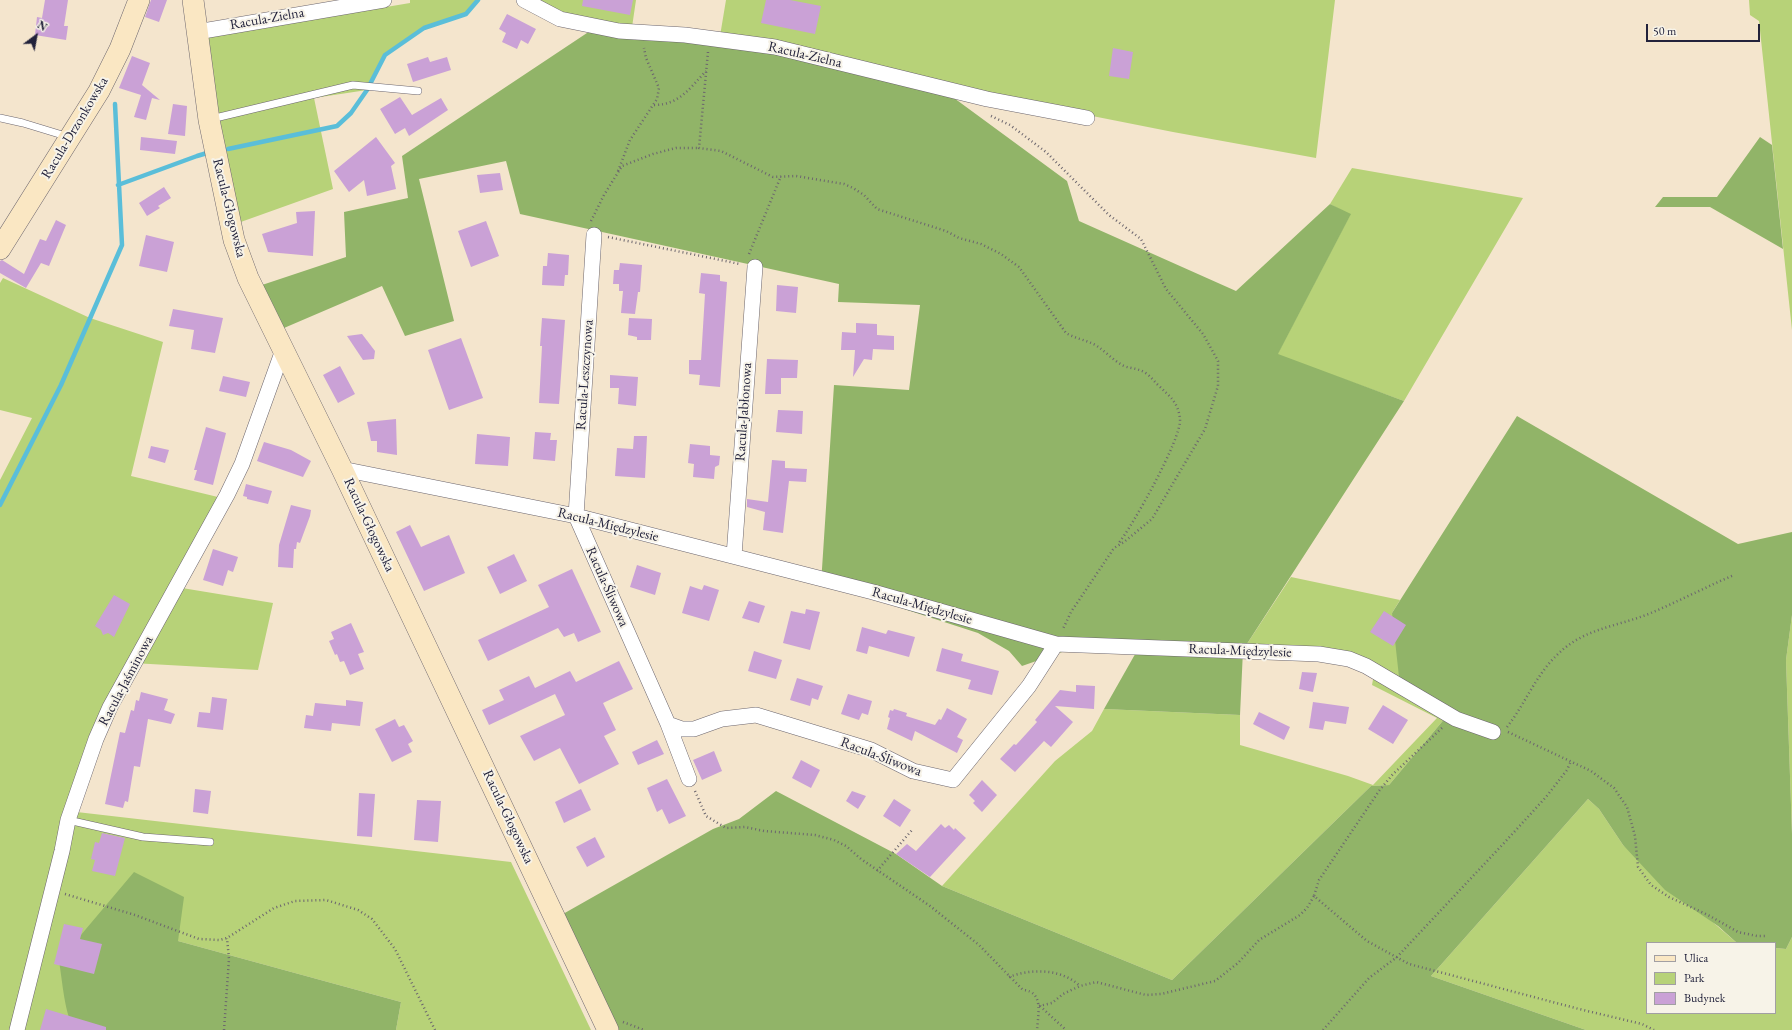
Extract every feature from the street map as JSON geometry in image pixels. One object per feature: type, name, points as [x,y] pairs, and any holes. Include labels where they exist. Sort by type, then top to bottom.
[{"type":"street","name":"Racula-Drzonkowska","points":[[0,249],[71,137],[112,66],[139,0]]},
{"type":"street","name":"Racula-Głogowska","points":[[194,0],[209,120],[234,240],[248,278],[342,469],[608,1030]]},
{"type":"street","name":"Racula-Zielna","points":[[198,32],[384,0]]},
{"type":"street","name":"Racula-Zielna","points":[[524,0],[560,19],[619,31],[711,38],[775,47],[987,99],[1087,118]]},
{"type":"street","name":"Racula-Leszczynowa","points":[[576,516],[594,235]]},
{"type":"street","name":"Racula-Jabłonowa","points":[[734,556],[751,266]]},
{"type":"street","name":"Racula-Jaśminowa","points":[[17,1030],[68,820],[96,739],[110,707],[227,495],[242,464],[283,350]]},
{"type":"street","name":"Racula-Międzylesie","points":[[342,469],[576,516],[873,592],[1056,644],[1319,654],[1349,659],[1366,666],[1456,719],[1493,732]]},
{"type":"street","name":"Racula-Śliwowa","points":[[576,516],[668,724],[689,779]]},
{"type":"street","name":"Racula-Śliwowa","points":[[668,724],[682,729],[694,728],[722,719],[756,715],[871,750],[913,771],[953,780],[1029,686],[1056,644]]},
{"type":"lane","points":[[209,120],[353,85],[418,91]]},
{"type":"lane","points":[[0,118],[24,122],[71,137]]},
{"type":"lane","points":[[68,820],[142,837],[210,842]]},
{"type":"path","points":[[646,33],[643,45],[646,58],[659,88],[657,99],[654,106],[630,140],[617,173],[591,223],[591,228],[594,235],[637,242],[751,266],[751,247],[781,176]]},
{"type":"path","points":[[699,148],[704,112],[706,70],[711,38]]},
{"type":"path","points":[[654,106],[666,105],[680,97],[706,70]]},
{"type":"path","points":[[987,114],[1010,125],[1046,152],[1109,215],[1141,239],[1166,289],[1203,334],[1218,361],[1218,386],[1205,429],[1152,519],[1124,542],[1118,544]]},
{"type":"path","points":[[617,173],[622,166],[653,154],[676,148],[699,148],[721,151],[773,177],[796,176],[819,179],[853,188],[864,195],[877,209],[946,231],[959,238],[981,244],[1005,256],[1019,267],[1066,333],[1073,338],[1092,344],[1106,352],[1124,366],[1139,369],[1147,374],[1174,400],[1180,420],[1165,464],[1151,488],[1145,504],[1118,544],[1103,563],[1071,612],[1056,644]]},
{"type":"path","points":[[1493,732],[1506,727],[1514,718],[1537,678],[1555,656],[1569,644],[1586,634],[1650,613],[1734,575]]},
{"type":"path","points":[[1039,1006],[1052,1003],[1063,994],[1080,986],[1096,982],[1146,995],[1161,994],[1215,981],[1238,963],[1259,940],[1300,915],[1307,908],[1314,896],[1319,880],[1379,791],[1393,774],[1439,730],[1456,719]]},
{"type":"path","points":[[1493,732],[1511,732],[1571,760],[1591,771],[1614,788],[1627,807],[1635,836],[1638,867],[1651,885],[1669,897],[1738,932],[1757,936],[1767,936]]},
{"type":"path","points":[[1323,1030],[1369,978],[1396,957],[1546,797],[1567,770],[1571,760]]},
{"type":"path","points":[[689,779],[706,816],[726,828],[745,827],[764,831],[815,835],[834,840],[846,846],[878,871],[930,906],[979,945],[1023,990],[1029,990],[1037,997],[1039,1006],[1037,1030]]},
{"type":"path","points":[[878,871],[912,830]]},
{"type":"path","points":[[52,890],[135,915],[199,939],[220,940],[227,938],[274,908],[295,901],[326,900],[358,910],[372,919],[395,949],[435,1030]]},
{"type":"path","points":[[1314,896],[1367,941],[1409,964],[1642,1024],[1654,1030]]},
{"type":"path","points":[[224,1030],[229,959],[227,938]]},
{"type":"path","points":[[1009,977],[1022,972],[1035,971],[1051,973],[1072,979],[1080,986]]},
{"type":"path","points":[[1039,1006],[1066,1030]]},
{"type":"green space","points":[[410,0],[478,0],[466,14],[424,28],[386,55],[367,90],[314,98],[333,189],[238,223],[227,176],[208,37],[410,3]]},
{"type":"green space","points":[[518,0],[636,0],[631,34]]},
{"type":"green space","points":[[726,0],[1335,0],[1316,158],[1173,132],[719,42]]},
{"type":"green space","points":[[1749,0],[1792,0],[1792,330],[1759,21],[1750,15]]},
{"type":"green space","points":[[593,29],[719,42],[939,87],[1067,181],[1079,221],[1236,291],[1330,204],[1351,214],[1278,354],[1404,401],[1243,650],[1240,715],[1104,709],[1138,649],[1062,652],[1022,666],[1009,651],[978,633],[864,596],[821,584],[834,385],[909,390],[920,305],[838,302],[839,284],[520,214],[506,161],[419,179],[454,321],[405,336],[382,286],[284,328],[262,285],[346,257],[344,212],[408,198],[402,156]]},
{"type":"green space","points":[[1760,137],[1772,145],[1783,249],[1710,207],[1655,207],[1663,197],[1717,197]]},
{"type":"green space","points":[[1352,168],[1523,198],[1404,401],[1277,355],[1350,215],[1330,204]]},
{"type":"green space","points":[[3,278],[90,318],[163,342],[131,476],[222,498],[176,587],[273,603],[258,670],[132,663],[68,811],[511,862],[591,1030],[396,1030],[401,1002],[178,941],[75,1030],[0,1030],[0,480],[32,418],[0,410],[0,283]]},
{"type":"green space","points":[[1517,416],[1738,544],[1792,532],[1792,615],[1786,660],[1792,834],[1792,937],[1786,949],[1776,948],[1776,942],[1736,942],[1718,926],[1665,890],[1623,845],[1599,809],[1588,799],[1431,976],[1586,1030],[618,1030],[563,914],[713,829],[739,819],[776,791],[896,854],[942,886],[1172,980],[1371,786],[1389,785],[1446,717],[1400,686],[1392,613]]},
{"type":"green space","points":[[1291,577],[1400,600],[1392,613],[1446,717],[1389,785],[1371,786],[1172,980],[942,886],[1055,761],[1092,731],[1104,709],[1240,715],[1240,745],[1348,776],[1373,785],[1437,718],[1372,685],[1374,674],[1344,659],[1243,650]]},
{"type":"green space","points":[[1792,615],[1792,834],[1786,660]]},
{"type":"green space","points":[[1588,799],[1599,809],[1623,845],[1736,942],[1646,942],[1646,1014],[1776,1014],[1776,948],[1786,949],[1792,937],[1792,1030],[1586,1030],[1431,976]]},
{"type":"green space","points":[[134,872],[184,897],[178,941],[401,1002],[396,1030],[75,1030],[66,1007],[59,961]]},
{"type":"building","points":[[45,0],[68,0],[64,26],[68,26],[66,40],[35,35],[37,17],[42,18]]},
{"type":"building","points":[[151,0],[167,0],[159,22],[145,17]]},
{"type":"building","points":[[583,0],[633,0],[630,15],[582,6]]},
{"type":"building","points":[[766,0],[790,0],[821,6],[815,34],[761,23]]},
{"type":"building","points":[[507,14],[536,29],[528,44],[521,40],[517,49],[502,42],[506,33],[499,29]]},
{"type":"building","points":[[1113,48],[1133,52],[1129,79],[1109,76]]},
{"type":"building","points":[[132,56],[150,63],[142,85],[160,100],[152,98],[146,120],[134,117],[141,95],[119,88]]},
{"type":"building","points":[[428,57],[430,62],[447,57],[451,70],[413,82],[407,64]]},
{"type":"building","points":[[400,97],[412,115],[441,98],[448,110],[409,136],[405,128],[395,134],[380,109]]},
{"type":"building","points":[[173,104],[187,106],[185,136],[168,134]]},
{"type":"building","points":[[141,137],[177,141],[175,154],[140,150]]},
{"type":"building","points":[[376,137],[395,163],[391,166],[396,189],[367,196],[364,180],[349,192],[334,171]]},
{"type":"building","points":[[500,173],[503,190],[480,193],[477,175]]},
{"type":"building","points":[[164,187],[171,198],[158,206],[160,208],[147,216],[139,203]]},
{"type":"building","points":[[315,211],[313,256],[268,252],[262,234],[297,223],[296,212]]},
{"type":"building","points":[[56,220],[66,225],[49,266],[41,263],[26,288],[0,273],[0,261],[2,260],[24,274],[40,239],[46,241]]},
{"type":"building","points":[[486,221],[499,256],[471,267],[458,231]]},
{"type":"building","points":[[146,235],[174,242],[167,272],[139,266]]},
{"type":"building","points":[[548,253],[569,255],[568,275],[565,275],[564,286],[542,285],[543,266],[547,266]]},
{"type":"building","points":[[620,263],[642,265],[640,292],[638,292],[635,314],[621,313],[623,291],[619,291],[619,284],[613,284],[614,270],[619,270]]},
{"type":"building","points":[[701,273],[720,275],[720,281],[727,282],[720,387],[699,385],[700,375],[689,374],[689,360],[701,360],[705,294],[699,293]]},
{"type":"building","points":[[777,285],[798,287],[796,313],[776,311]]},
{"type":"building","points":[[173,309],[223,318],[215,353],[191,349],[194,330],[169,326]]},
{"type":"building","points":[[542,318],[565,320],[559,404],[539,403]]},
{"type":"building","points":[[629,318],[652,319],[651,340],[637,340],[637,337],[628,335]]},
{"type":"building","points":[[856,323],[877,324],[877,335],[894,336],[894,350],[873,349],[872,360],[864,359],[853,377],[855,350],[841,350],[842,332],[856,333]]},
{"type":"building","points":[[362,334],[375,351],[374,359],[363,360],[347,336]]},
{"type":"building","points":[[461,338],[483,398],[449,410],[428,350]]},
{"type":"building","points":[[767,359],[798,360],[797,378],[781,378],[781,394],[765,394]]},
{"type":"building","points":[[340,366],[355,394],[338,403],[323,375]]},
{"type":"building","points":[[610,375],[638,377],[636,406],[618,404],[619,388],[610,388]]},
{"type":"building","points":[[223,376],[250,382],[246,397],[219,391]]},
{"type":"building","points":[[778,410],[803,411],[802,434],[776,432]]},
{"type":"building","points":[[396,419],[397,455],[377,452],[377,441],[371,441],[367,422]]},
{"type":"building","points":[[206,427],[226,433],[213,485],[194,480],[197,470],[194,470]]},
{"type":"building","points":[[535,432],[551,433],[550,440],[557,440],[555,461],[533,459]]},
{"type":"building","points":[[477,434],[510,437],[508,466],[475,464]]},
{"type":"building","points":[[634,436],[647,436],[645,478],[615,476],[617,448],[633,449]]},
{"type":"building","points":[[264,442],[291,450],[311,461],[303,477],[257,461]]},
{"type":"building","points":[[690,444],[710,446],[710,455],[720,456],[719,465],[715,467],[714,479],[693,477],[694,464],[688,463]]},
{"type":"building","points":[[151,446],[169,450],[165,463],[148,458]]},
{"type":"building","points":[[772,460],[785,461],[785,468],[807,469],[806,482],[789,481],[783,533],[763,530],[765,512],[747,507],[747,499],[768,502]]},
{"type":"building","points":[[246,484],[272,491],[268,504],[247,499],[247,497],[243,496]]},
{"type":"building","points":[[291,505],[311,510],[310,516],[300,543],[297,542],[296,549],[294,549],[293,568],[278,567],[279,545]]},
{"type":"building","points":[[410,525],[421,547],[449,535],[465,573],[424,591],[396,532]]},
{"type":"building","points":[[213,549],[238,557],[233,572],[228,570],[223,586],[203,580]]},
{"type":"building","points":[[514,554],[527,581],[500,594],[487,567]]},
{"type":"building","points":[[637,565],[661,573],[655,595],[630,587]]},
{"type":"building","points":[[572,569],[601,632],[578,642],[574,633],[564,637],[558,628],[488,661],[478,640],[549,607],[538,585]]},
{"type":"building","points":[[704,585],[719,590],[709,621],[682,613],[690,586],[702,590]]},
{"type":"building","points":[[114,595],[130,604],[114,637],[108,633],[103,635],[101,630],[95,626]]},
{"type":"building","points":[[749,601],[765,606],[759,623],[742,618]]},
{"type":"building","points":[[806,609],[820,612],[810,650],[783,643],[791,611],[805,614]]},
{"type":"building","points":[[1384,611],[1406,625],[1393,646],[1370,632]]},
{"type":"building","points":[[351,623],[364,652],[358,654],[364,669],[350,675],[344,661],[340,662],[337,654],[335,655],[329,641],[334,639],[331,632]]},
{"type":"building","points":[[862,627],[886,634],[888,630],[915,637],[909,657],[869,646],[867,654],[856,651]]},
{"type":"building","points":[[942,648],[963,654],[961,661],[999,671],[992,695],[968,689],[971,680],[936,671]]},
{"type":"building","points":[[754,651],[782,660],[776,679],[748,671]]},
{"type":"building","points":[[619,661],[633,689],[603,703],[616,730],[604,736],[619,764],[579,784],[560,748],[534,761],[520,736],[565,715],[555,694],[489,725],[482,710],[504,700],[499,690],[529,676],[535,688],[570,671],[576,682]]},
{"type":"building","points":[[1302,672],[1317,673],[1313,692],[1299,689]]},
{"type":"building","points":[[797,678],[823,686],[818,700],[812,698],[810,706],[790,700]]},
{"type":"building","points":[[1076,685],[1095,686],[1094,709],[1055,706],[1073,722],[1051,747],[1044,741],[1015,772],[1000,759],[1014,744],[1016,745],[1037,722],[1035,720],[1060,690],[1076,692]]},
{"type":"building","points":[[141,692],[168,699],[164,710],[175,714],[171,724],[148,719],[140,767],[134,766],[128,802],[125,801],[123,808],[105,804],[120,732],[125,733],[131,710],[134,711],[136,700],[139,701]]},
{"type":"building","points":[[848,694],[872,701],[868,715],[862,713],[859,720],[841,714]]},
{"type":"building","points":[[212,697],[227,699],[223,730],[197,727],[199,712],[210,713]]},
{"type":"building","points":[[346,700],[363,702],[360,726],[332,723],[331,731],[304,728],[306,715],[313,716],[315,703],[346,706]]},
{"type":"building","points":[[1313,702],[1349,707],[1346,724],[1325,721],[1323,730],[1309,728]]},
{"type":"building","points":[[1383,705],[1408,720],[1393,744],[1368,729]]},
{"type":"building","points":[[947,708],[967,719],[957,737],[963,740],[957,753],[915,731],[912,741],[887,729],[890,718],[888,717],[890,710],[893,711],[894,709],[907,713],[906,716],[935,725],[939,719],[941,720]]},
{"type":"building","points":[[1259,712],[1290,727],[1284,740],[1253,724]]},
{"type":"building","points":[[395,719],[399,727],[404,725],[413,741],[408,744],[412,752],[392,762],[375,729]]},
{"type":"building","points":[[657,740],[664,754],[638,765],[632,752]]},
{"type":"building","points":[[714,751],[722,771],[702,780],[693,760]]},
{"type":"building","points":[[801,760],[820,770],[811,788],[792,778]]},
{"type":"building","points":[[667,779],[686,816],[669,824],[662,809],[657,812],[647,788]]},
{"type":"building","points":[[982,780],[997,795],[982,812],[973,803],[975,801],[969,795]]},
{"type":"building","points":[[195,789],[211,791],[208,814],[193,812]]},
{"type":"building","points":[[581,789],[591,810],[564,823],[555,802]]},
{"type":"building","points":[[852,791],[866,796],[858,809],[846,801]]},
{"type":"building","points":[[359,793],[375,794],[372,837],[357,836]]},
{"type":"building","points":[[894,799],[911,810],[900,827],[883,816]]},
{"type":"building","points":[[417,800],[441,801],[438,842],[414,840]]},
{"type":"building","points":[[941,824],[945,828],[949,825],[954,830],[955,828],[966,838],[930,877],[896,854],[907,844],[916,851]]},
{"type":"building","points":[[102,833],[125,838],[115,876],[92,871],[95,860],[91,859],[95,842],[99,843]]},
{"type":"building","points":[[595,837],[605,857],[587,867],[576,847]]},
{"type":"building","points":[[64,924],[83,928],[80,939],[102,944],[94,974],[54,964]]},
{"type":"building","points":[[46,1009],[106,1027],[106,1030],[40,1030]]},
{"type":"waterway","points":[[228,149],[337,126],[351,113],[367,90],[385,55],[424,28],[466,14],[478,0]]},
{"type":"waterway","points":[[0,505],[61,385],[122,245],[115,104]]},
{"type":"waterway","points":[[118,185],[207,153]]}]
